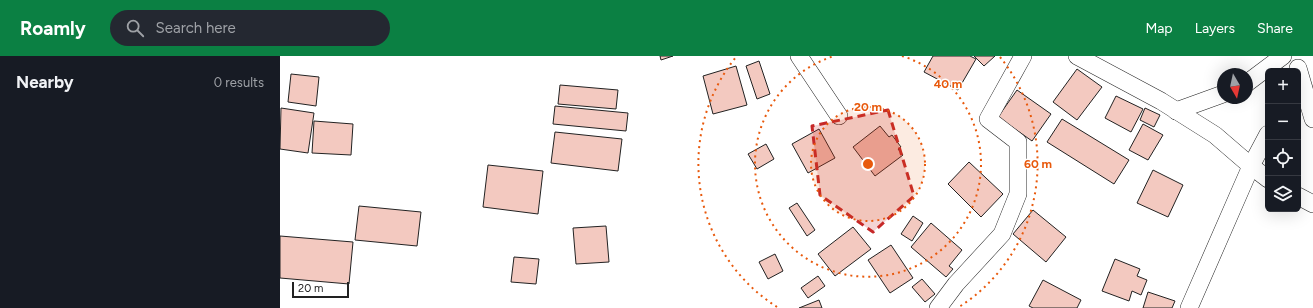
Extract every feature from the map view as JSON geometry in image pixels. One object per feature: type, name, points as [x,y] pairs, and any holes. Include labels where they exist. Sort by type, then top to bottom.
[{"type":"street","points":[[800,56],[839,116]]},
{"type":"street","points":[[938,308],[956,284],[1002,234],[1018,194],[1018,142],[988,119],[1023,56]]},
{"type":"street","points":[[1077,56],[1115,76],[1215,135],[1265,177]]},
{"type":"street","points":[[1253,78],[1283,56]]},
{"type":"street","points":[[1298,65],[1313,119]]},
{"type":"street","points":[[1176,111],[1217,96]]},
{"type":"street","points":[[1189,308],[1251,166],[1265,140]]},
{"type":"street","points":[[1301,198],[1313,204]]},
{"type":"highlighted area","points":[[888,110],[914,196],[873,232],[820,195],[812,126]]},
{"type":"building","points":[[660,56],[673,56],[661,60]]},
{"type":"building","points":[[933,56],[970,56],[976,59],[958,90],[924,72]]},
{"type":"building","points":[[974,56],[995,56],[984,66]]},
{"type":"building","points":[[759,61],[770,94],[757,99],[746,66]]},
{"type":"building","points":[[736,66],[747,105],[713,114],[703,76]]},
{"type":"building","points":[[1077,69],[1102,87],[1077,120],[1053,102]]},
{"type":"building","points":[[291,74],[319,77],[316,106],[288,102]]},
{"type":"building","points":[[560,85],[618,90],[616,109],[558,104]]},
{"type":"building","points":[[1017,90],[1051,114],[1032,141],[998,117]]},
{"type":"building","points":[[1116,96],[1143,109],[1131,132],[1105,118]]},
{"type":"building","points":[[555,106],[628,113],[626,131],[553,124]]},
{"type":"building","points":[[281,108],[314,113],[308,153],[280,149]]},
{"type":"building","points":[[1145,108],[1160,115],[1154,127],[1140,120]]},
{"type":"building","points":[[1062,119],[1129,160],[1114,184],[1047,142]]},
{"type":"building","points":[[314,121],[353,124],[351,155],[312,153]]},
{"type":"building","points":[[1143,124],[1163,135],[1148,160],[1129,150]]},
{"type":"building","points":[[880,126],[889,137],[892,135],[901,147],[898,149],[903,155],[875,176],[853,147]]},
{"type":"building","points":[[819,129],[835,158],[808,173],[792,144]]},
{"type":"building","points":[[555,132],[622,139],[618,171],[551,163]]},
{"type":"building","points":[[766,144],[774,159],[757,169],[748,154]]},
{"type":"building","points":[[969,162],[1003,194],[981,217],[948,184]]},
{"type":"building","points":[[488,165],[543,171],[538,214],[483,207]]},
{"type":"building","points":[[1153,170],[1183,185],[1168,217],[1137,203]]},
{"type":"building","points":[[797,203],[815,230],[807,236],[789,208]]},
{"type":"building","points":[[359,206],[421,212],[417,246],[355,240]]},
{"type":"building","points":[[1033,210],[1066,237],[1046,262],[1013,234]]},
{"type":"building","points":[[913,216],[923,223],[912,241],[901,234]]},
{"type":"building","points":[[931,223],[962,250],[949,266],[953,269],[946,277],[911,247]]},
{"type":"building","points":[[606,226],[609,262],[576,264],[573,228]]},
{"type":"building","points":[[853,227],[871,249],[835,276],[818,254]]},
{"type":"building","points":[[280,236],[353,242],[349,284],[280,278]]},
{"type":"building","points":[[891,245],[913,278],[890,293],[868,260]]},
{"type":"building","points":[[775,254],[783,271],[768,279],[759,262]]},
{"type":"building","points":[[514,257],[539,259],[536,284],[511,282]]},
{"type":"building","points":[[1115,259],[1140,269],[1137,276],[1147,280],[1141,295],[1132,291],[1129,301],[1102,291]]},
{"type":"building","points":[[818,276],[825,286],[808,298],[801,288]]},
{"type":"building","points":[[922,279],[935,294],[925,302],[912,287]]},
{"type":"building","points":[[1043,280],[1081,300],[1077,308],[1033,308],[1029,306]]},
{"type":"building","points":[[1148,292],[1175,301],[1172,308],[1143,308]]},
{"type":"building","points":[[819,300],[822,308],[799,308]]}]
